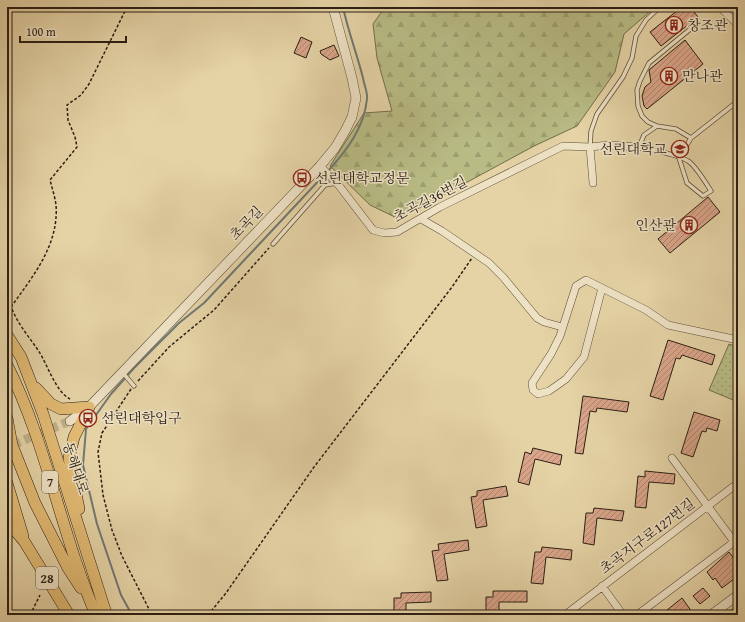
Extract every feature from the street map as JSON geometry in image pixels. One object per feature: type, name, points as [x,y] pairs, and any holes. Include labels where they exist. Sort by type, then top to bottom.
[{"type":"main road","name":"동해대로","points":[[7,335],[21,357],[43,414],[104,607],[108,615]]},
{"type":"main road","name":"동해대로","points":[[7,365],[26,407],[69,540],[96,615]]},
{"type":"main road","points":[[29,380],[50,404],[61,409],[89,407]]},
{"type":"main road","points":[[89,407],[74,437],[69,458],[90,561]]},
{"type":"main road","points":[[7,418],[9,448],[68,568],[90,600]]},
{"type":"main road","points":[[7,483],[24,541]]},
{"type":"main road","name":"28","points":[[7,521],[24,541],[69,615]]},
{"type":"street","name":"초곡길","points":[[70,421],[89,407],[323,168],[352,117],[356,98],[333,7]]},
{"type":"street","points":[[720,7],[738,25]]},
{"type":"street","name":"초곡길36번길","points":[[323,168],[337,183],[373,230],[384,233],[397,232],[440,207],[563,146],[590,147],[608,145],[639,147]]},
{"type":"street","points":[[590,147],[592,183]]},
{"type":"street","points":[[421,218],[489,263],[503,277],[537,318],[544,322],[562,327]]},
{"type":"street","points":[[602,288],[584,357],[566,379],[549,391],[538,394],[534,390],[532,383],[551,354],[576,286],[586,280],[602,288],[646,310],[668,325],[738,340]]},
{"type":"street","name":"초곡지구로127번길","points":[[637,615],[737,543],[707,506],[672,458]]},
{"type":"street","name":"초곡지구로127번길","points":[[565,615],[738,482]]},
{"type":"street","points":[[602,586],[623,615]]},
{"type":"street","points":[[711,615],[738,595]]},
{"type":"lane","points":[[590,147],[591,131],[598,114],[624,77],[632,58],[636,36],[646,20],[660,7]]},
{"type":"lane","points":[[692,138],[676,129],[657,126],[648,122],[642,116],[638,106],[637,90],[649,63],[694,26]]},
{"type":"lane","points":[[657,126],[644,135],[639,147],[680,158],[688,161],[711,191],[703,196],[687,183],[680,158],[692,138],[738,101]]},
{"type":"lane","points":[[273,244],[325,185],[337,183]]},
{"type":"lane","points":[[122,372],[134,386]]},
{"type":"path","points":[[11,307],[39,268],[50,245],[55,222],[56,204],[50,180],[77,147],[75,137],[68,120],[67,105],[81,95],[89,84],[127,7]]},
{"type":"path","points":[[152,615],[122,556],[112,530],[103,495],[98,452],[102,433],[134,386],[169,347],[214,310],[273,244]]},
{"type":"path","points":[[208,615],[226,593],[314,467],[438,305],[475,253]]},
{"type":"path","points":[[7,285],[11,296],[11,307],[22,329],[39,351],[65,396],[74,401]]},
{"type":"path","points":[[30,615],[40,595]]},
{"type":"green space","points":[[385,7],[655,7],[624,34],[615,72],[577,126],[534,146],[399,219],[370,205],[330,166],[364,113],[392,111],[377,58],[373,24]]},
{"type":"green space","points":[[729,344],[738,347],[738,402],[709,390]]},
{"type":"green space","points":[[738,605],[738,615],[724,615]]},
{"type":"building","name":"창조관","points":[[682,7],[690,7],[698,17],[661,46],[650,32]]},
{"type":"building","points":[[301,37],[312,42],[306,58],[294,53]]},
{"type":"building","name":"만나관","points":[[685,40],[703,64],[647,109],[644,106],[642,96],[645,87],[651,82],[649,70]]},
{"type":"building","points":[[334,45],[339,56],[330,60],[321,54],[320,51]]},
{"type":"building","name":"인산관","points":[[708,197],[720,212],[670,253],[658,239]]},
{"type":"building","points":[[668,340],[715,355],[712,365],[682,355],[680,359],[676,358],[663,400],[650,396]]},
{"type":"building","points":[[583,396],[629,402],[627,412],[597,408],[596,412],[590,411],[583,454],[575,453]]},
{"type":"building","points":[[694,412],[720,420],[717,431],[707,428],[706,432],[702,431],[693,457],[681,453]]},
{"type":"building","points":[[533,448],[562,455],[560,465],[535,459],[529,485],[518,482],[525,452],[531,454]]},
{"type":"building","points":[[645,471],[675,474],[674,484],[649,482],[646,508],[635,507],[638,476],[645,477]]},
{"type":"building","points":[[506,486],[508,496],[483,500],[487,526],[476,528],[471,497],[477,496],[477,491]]},
{"type":"building","points":[[594,508],[624,511],[622,521],[597,518],[594,545],[583,543],[586,513],[593,513]]},
{"type":"building","points":[[468,540],[469,550],[444,554],[448,580],[437,581],[432,551],[439,550],[438,544]]},
{"type":"building","points":[[542,547],[572,550],[571,560],[546,557],[543,584],[531,583],[535,552],[541,552]]},
{"type":"building","points":[[729,552],[738,564],[738,576],[722,588],[715,578],[713,580],[707,572]]},
{"type":"building","points":[[703,588],[710,596],[700,604],[693,596]]},
{"type":"building","points":[[493,591],[527,591],[527,602],[499,602],[499,615],[486,615],[486,597],[493,597]]},
{"type":"building","points":[[431,592],[431,602],[406,603],[406,615],[394,615],[394,598],[401,598],[401,593]]},
{"type":"building","points":[[682,598],[692,612],[689,615],[661,615]]},
{"type":"waterway","points":[[328,171],[354,138],[362,120],[367,99],[363,78],[343,7]]},
{"type":"waterway","points":[[132,615],[121,595],[97,524],[83,465],[86,429],[111,394],[134,368],[179,323],[204,303],[325,174]]},
{"type":"tunnel","points":[[12,445],[70,421]]},
{"type":"place","name":"창조관","points":[[674,25]]},
{"type":"place","name":"만나관","points":[[669,76]]},
{"type":"place","name":"선린대학교","points":[[680,149]]},
{"type":"place","name":"선린대학교정문","points":[[302,178]]},
{"type":"place","name":"인산관","points":[[689,225]]},
{"type":"place","name":"선린대학입구","points":[[88,418]]}]
